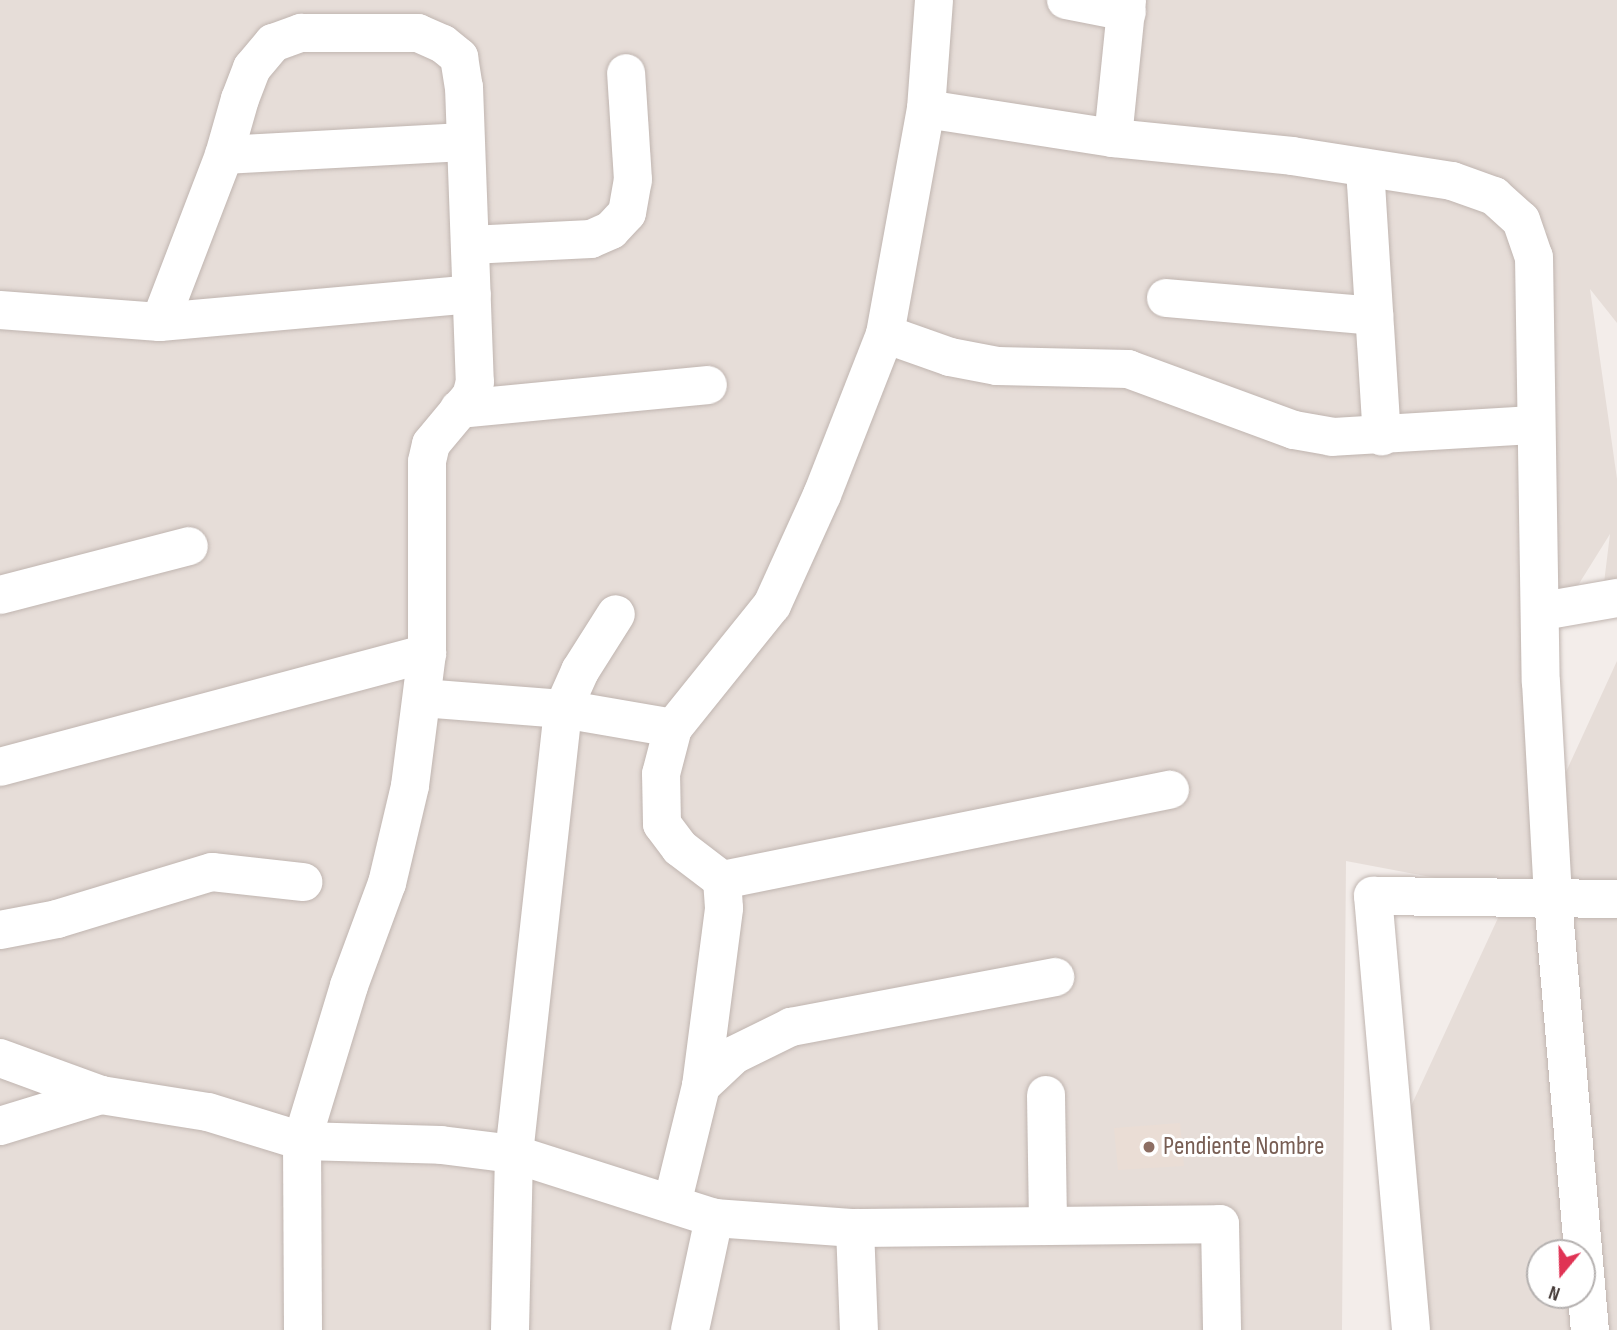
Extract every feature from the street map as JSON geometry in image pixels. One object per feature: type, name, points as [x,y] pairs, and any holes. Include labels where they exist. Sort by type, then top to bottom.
[{"type":"street","points":[[672,1204],[701,1086],[724,908],[722,880],[680,848],[662,824],[661,774],[673,728],[772,606],[822,495],[885,334],[926,109],[934,0]]},
{"type":"street","points":[[1066,0],[1127,6],[1113,138]]},
{"type":"street","points":[[160,323],[224,155],[252,68],[272,43],[301,33],[418,33],[443,44],[459,57],[475,382],[459,409],[431,444],[427,462],[427,653],[410,786],[387,883],[349,986],[302,1140],[303,1330]]},
{"type":"street","points":[[470,245],[591,239],[611,230],[627,213],[633,180],[626,73]]},
{"type":"street","points":[[926,109],[1113,138],[1292,156],[1452,181],[1494,196],[1521,220],[1534,257],[1535,425],[1543,611],[1541,682],[1553,900],[1590,1330]]},
{"type":"street","points":[[224,155],[464,142]]},
{"type":"street","points":[[1365,168],[1382,436]]},
{"type":"street","points":[[0,310],[160,323],[472,294]]},
{"type":"street","points":[[1166,298],[1374,316]]},
{"type":"street","points":[[885,334],[950,357],[997,366],[1128,369],[1294,430],[1332,437],[1535,425]]},
{"type":"street","points":[[459,409],[708,385]]},
{"type":"street","points":[[0,595],[190,547]]},
{"type":"street","points":[[1543,611],[1617,598]]},
{"type":"street","points":[[510,1330],[514,1154],[564,709],[580,671],[616,614]]},
{"type":"street","points":[[0,767],[427,653]]},
{"type":"street","points":[[422,698],[564,709],[673,728]]},
{"type":"street","points":[[722,880],[1170,790]]},
{"type":"street","points":[[0,930],[57,919],[212,872],[303,882]]},
{"type":"street","points":[[1411,1330],[1373,896],[1617,899]]},
{"type":"street","points":[[701,1086],[734,1055],[791,1027],[1055,977]]},
{"type":"street","points":[[0,1058],[101,1096],[208,1112],[302,1140],[441,1145],[514,1154],[714,1218],[855,1228],[1220,1224],[1222,1330]]},
{"type":"street","points":[[1046,1094],[1048,1226]]},
{"type":"street","points":[[0,1126],[101,1096]]},
{"type":"street","points":[[690,1330],[714,1218]]},
{"type":"street","points":[[855,1228],[859,1330]]},
{"type":"shaded area","points":[[0,0],[1617,0],[1617,323],[1590,289],[1617,479],[1617,595],[1603,591],[1610,534],[1552,627],[1554,798],[1617,661],[1617,1330],[1398,1330],[1394,1143],[1510,892],[1346,861],[1342,1330],[0,1330]],"holes":[[[1470,191],[1521,198],[1548,233]]]},
{"type":"shaded area","name":"Pendiente Nombre","points":[[1180,1123],[1184,1166],[1118,1170],[1114,1128]]},
{"type":"place","name":"Pendiente Nombre","points":[[1149,1147]]}]
